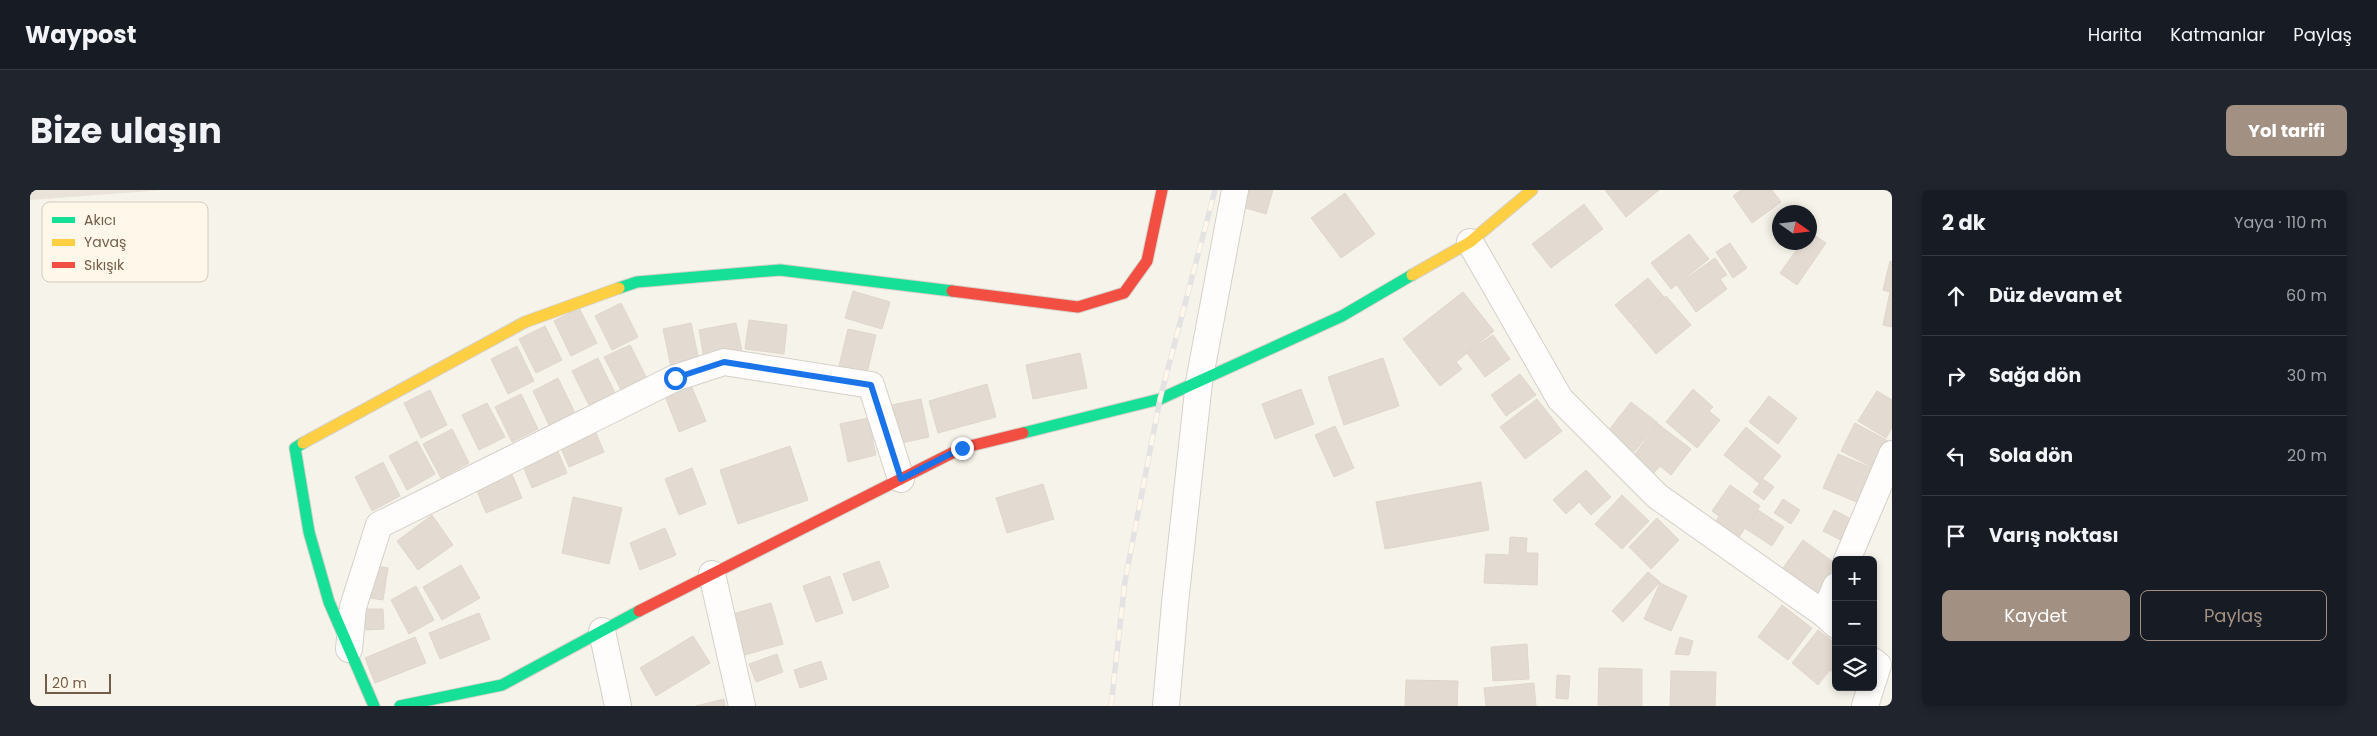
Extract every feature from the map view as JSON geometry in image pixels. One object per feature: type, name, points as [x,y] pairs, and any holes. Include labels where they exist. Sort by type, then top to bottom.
[{"type":"street","points":[[374,706],[330,602],[310,532],[295,448],[525,322],[637,282],[780,270],[1078,307],[1124,293],[1147,261],[1162,190]]},
{"type":"street","points":[[1166,706],[1175,603],[1200,382],[1235,190]]},
{"type":"street","points":[[400,706],[502,685],[712,574],[962,448],[1160,399],[1200,382],[1342,316],[1470,242],[1532,190]]},
{"type":"street","points":[[1470,242],[1560,399],[1657,496],[1830,619],[1833,601]]},
{"type":"street","points":[[350,649],[354,607],[379,525],[675,378],[724,362],[871,385],[901,479]]},
{"type":"street","points":[[1849,556],[1892,454]]},
{"type":"street","points":[[712,574],[742,706]]},
{"type":"street","points":[[602,631],[618,706]]},
{"type":"street","points":[[1865,706],[1870,691]]},
{"type":"shaded area","points":[[30,190],[163,190],[30,200]]},
{"type":"building","points":[[1246,190],[1273,190],[1266,214],[1242,207]]},
{"type":"building","points":[[1605,190],[1659,190],[1626,217]]},
{"type":"building","points":[[1741,190],[1772,190],[1781,202],[1777,205],[1772,205],[1772,209],[1752,223],[1733,196]]},
{"type":"building","points":[[1345,193],[1375,234],[1341,258],[1311,218]]},
{"type":"building","points":[[1584,204],[1603,229],[1551,268],[1532,244]]},
{"type":"building","points":[[1689,234],[1709,259],[1671,289],[1651,263]]},
{"type":"building","points":[[1817,237],[1826,243],[1797,285],[1780,273],[1796,250],[1817,250]]},
{"type":"building","points":[[1730,243],[1747,268],[1733,278],[1716,252]]},
{"type":"building","points":[[1715,258],[1727,275],[1720,279],[1727,289],[1696,312],[1677,285]]},
{"type":"building","points":[[1890,261],[1892,262],[1892,327],[1883,325],[1890,292],[1883,290]]},
{"type":"building","points":[[1648,278],[1664,297],[1631,324],[1615,305]]},
{"type":"building","points":[[853,291],[890,302],[882,329],[845,318]]},
{"type":"building","points":[[1463,292],[1494,331],[1456,362],[1462,369],[1440,386],[1403,339]]},
{"type":"building","points":[[1666,296],[1691,325],[1656,354],[1632,325]]},
{"type":"building","points":[[621,303],[638,337],[612,350],[595,316]]},
{"type":"building","points":[[579,308],[597,343],[571,356],[554,321]]},
{"type":"building","points":[[749,320],[787,325],[784,354],[745,349]]},
{"type":"building","points":[[691,323],[699,361],[671,367],[663,329]]},
{"type":"building","points":[[736,323],[742,351],[704,358],[699,330]]},
{"type":"building","points":[[545,326],[562,360],[536,373],[519,339]]},
{"type":"building","points":[[848,329],[876,335],[867,373],[839,366]]},
{"type":"building","points":[[1493,335],[1510,359],[1485,377],[1467,353]]},
{"type":"building","points":[[630,345],[647,379],[622,392],[604,357]]},
{"type":"building","points":[[517,346],[534,381],[508,394],[491,359]]},
{"type":"building","points":[[1080,353],[1087,388],[1033,399],[1026,365]]},
{"type":"building","points":[[598,358],[615,393],[589,405],[572,371]]},
{"type":"building","points":[[1383,358],[1399,406],[1344,425],[1328,377]]},
{"type":"building","points":[[1520,374],[1536,395],[1506,416],[1491,395]]},
{"type":"building","points":[[558,378],[575,413],[549,425],[533,391]]},
{"type":"building","points":[[987,384],[996,417],[938,433],[929,401]]},
{"type":"building","points":[[691,385],[706,421],[679,432],[665,396]]},
{"type":"building","points":[[1301,389],[1314,424],[1275,439],[1262,404]]},
{"type":"building","points":[[1693,389],[1713,407],[1709,411],[1720,420],[1697,448],[1666,422]]},
{"type":"building","points":[[430,390],[447,425],[421,438],[404,403]]},
{"type":"building","points":[[1877,391],[1892,400],[1892,428],[1886,438],[1858,421]]},
{"type":"building","points":[[521,394],[538,429],[512,442],[495,407]]},
{"type":"building","points":[[1769,396],[1797,418],[1778,444],[1749,422]]},
{"type":"building","points":[[921,399],[929,437],[901,443],[892,405]]},
{"type":"building","points":[[1537,399],[1562,431],[1525,459],[1500,427]]},
{"type":"building","points":[[1631,402],[1658,423],[1634,452],[1608,431]]},
{"type":"building","points":[[487,403],[505,437],[479,450],[462,415]]},
{"type":"building","points":[[868,418],[876,455],[848,462],[840,424]]},
{"type":"building","points":[[1855,423],[1888,441],[1874,468],[1841,451]]},
{"type":"building","points":[[1658,424],[1691,449],[1671,475],[1660,466],[1653,474],[1632,458]]},
{"type":"building","points":[[593,426],[604,452],[569,467],[558,441]]},
{"type":"building","points":[[1335,426],[1354,468],[1334,477],[1315,435]]},
{"type":"building","points":[[1746,427],[1781,456],[1759,483],[1724,455]]},
{"type":"building","points":[[452,429],[469,463],[441,478],[423,444]]},
{"type":"building","points":[[417,441],[435,474],[407,490],[389,456]]},
{"type":"building","points":[[790,446],[808,500],[738,524],[720,470]]},
{"type":"building","points":[[556,447],[567,473],[532,488],[521,461]]},
{"type":"building","points":[[1838,454],[1874,469],[1859,503],[1823,488]]},
{"type":"building","points":[[383,462],[400,496],[372,511],[355,477]]},
{"type":"building","points":[[692,468],[706,504],[679,515],[665,479]]},
{"type":"building","points":[[1586,470],[1611,497],[1591,515],[1579,502],[1566,514],[1553,500]]},
{"type":"building","points":[[511,472],[522,498],[486,513],[475,486]]},
{"type":"building","points":[[1763,479],[1774,487],[1764,500],[1753,492]]},
{"type":"building","points":[[1481,482],[1489,530],[1385,549],[1376,502]]},
{"type":"building","points":[[1043,484],[1054,519],[1007,533],[996,498]]},
{"type":"building","points":[[1730,485],[1760,506],[1739,537],[1716,521],[1719,516],[1712,511]]},
{"type":"building","points":[[1622,495],[1649,521],[1622,549],[1595,524]]},
{"type":"building","points":[[573,497],[622,508],[609,564],[562,553]]},
{"type":"building","points":[[1783,499],[1800,510],[1791,524],[1774,513]]},
{"type":"building","points":[[1758,510],[1784,527],[1772,546],[1746,529]]},
{"type":"building","points":[[1834,510],[1855,521],[1844,542],[1823,531]]},
{"type":"building","points":[[432,515],[453,545],[418,570],[397,541]]},
{"type":"building","points":[[1657,518],[1679,540],[1651,569],[1629,547]]},
{"type":"building","points":[[665,528],[676,555],[640,570],[630,543]]},
{"type":"building","points":[[1510,537],[1527,538],[1526,553],[1538,553],[1537,585],[1484,583],[1486,554],[1509,555]]},
{"type":"building","points":[[1803,540],[1832,561],[1832,570],[1817,593],[1783,568]]},
{"type":"building","points":[[879,561],[889,587],[853,601],[843,574]]},
{"type":"building","points":[[371,565],[388,568],[383,600],[365,597]]},
{"type":"building","points":[[461,565],[480,598],[442,620],[423,587]]},
{"type":"building","points":[[1648,572],[1660,582],[1623,622],[1612,611]]},
{"type":"building","points":[[830,576],[843,613],[816,622],[803,586]]},
{"type":"building","points":[[1660,583],[1687,596],[1671,631],[1644,619]]},
{"type":"building","points":[[416,586],[434,620],[409,634],[391,600]]},
{"type":"building","points":[[771,603],[783,644],[745,655],[733,614]]},
{"type":"building","points":[[1782,605],[1812,628],[1788,660],[1758,637]]},
{"type":"building","points":[[365,609],[383,609],[384,629],[366,630]]},
{"type":"building","points":[[479,613],[490,639],[440,659],[429,633]]},
{"type":"building","points":[[1818,630],[1832,641],[1832,672],[1830,670],[1818,685],[1792,663]]},
{"type":"building","points":[[693,636],[710,663],[656,696],[640,668]]},
{"type":"building","points":[[415,637],[426,663],[375,683],[365,658]]},
{"type":"building","points":[[1680,637],[1693,641],[1689,655],[1675,654]]},
{"type":"building","points":[[1527,644],[1529,679],[1493,681],[1491,647]]},
{"type":"building","points":[[777,654],[783,672],[756,682],[749,664]]},
{"type":"building","points":[[821,661],[827,679],[800,688],[794,670]]},
{"type":"building","points":[[1599,668],[1642,669],[1642,706],[1598,705]]},
{"type":"building","points":[[1671,671],[1716,672],[1715,706],[1670,706]]},
{"type":"building","points":[[1557,675],[1570,676],[1568,699],[1556,698]]},
{"type":"building","points":[[1406,680],[1458,681],[1457,706],[1405,706]]},
{"type":"building","points":[[1534,683],[1536,706],[1486,706],[1484,688]]},
{"type":"building","points":[[724,699],[725,706],[696,706]]},
{"type":"railway","points":[[1111,706],[1125,581],[1160,399],[1215,190]]},
{"type":"traffic: fast","points":[[619,288],[637,282],[780,270],[952,291]]},
{"type":"traffic: fast","points":[[1023,433],[1160,399],[1342,316],[1412,275]]},
{"type":"traffic: fast","points":[[303,443],[295,448],[309,532],[329,602],[374,706]]},
{"type":"traffic: fast","points":[[400,706],[502,685],[639,611]]},
{"type":"traffic: slow","points":[[1412,275],[1470,242],[1532,190]]},
{"type":"traffic: slow","points":[[303,443],[525,322],[619,288]]},
{"type":"traffic: jam","points":[[952,291],[1078,307],[1124,293],[1147,261],[1162,190]]},
{"type":"traffic: jam","points":[[639,611],[962,448],[1023,433]]},
{"type":"route","points":[[675,378],[724,362],[871,385],[901,479],[962,448]]}]
